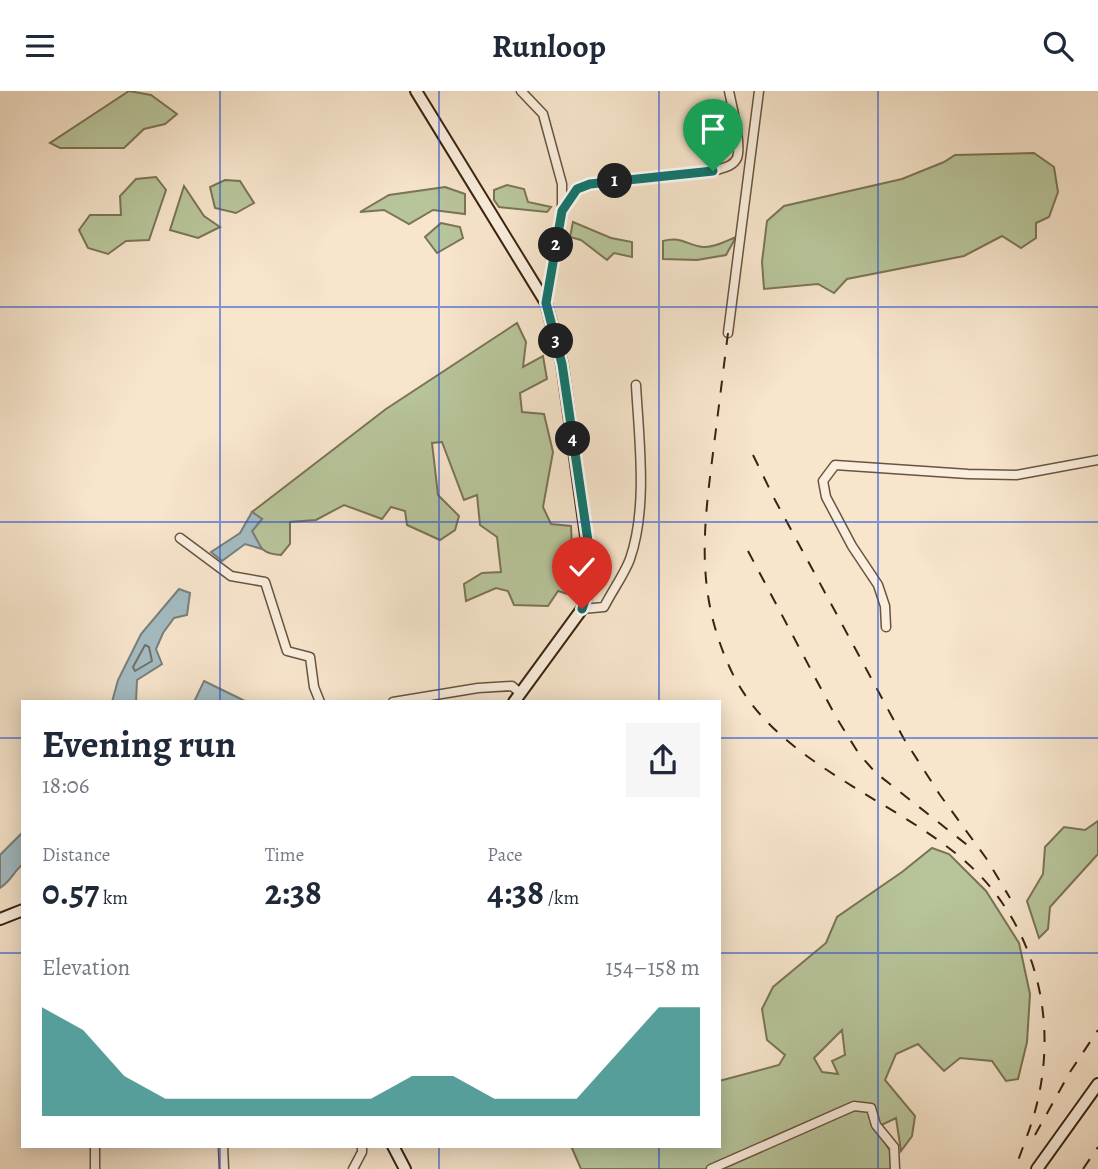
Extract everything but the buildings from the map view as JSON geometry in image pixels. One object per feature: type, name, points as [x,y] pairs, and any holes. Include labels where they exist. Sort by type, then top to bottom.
[{"type":"street","points":[[405,700],[478,688],[512,686],[517,697],[582,609],[592,579],[562,364],[546,303],[416,91]]},
{"type":"street","points":[[562,211],[577,189],[590,184],[713,171],[731,165],[737,157],[737,142],[729,91]]},
{"type":"street","points":[[728,333],[759,91]]},
{"type":"street","points":[[526,92],[542,114],[562,184],[562,211],[546,303]]},
{"type":"street","points":[[582,609],[604,607],[629,561],[638,532],[640,501],[636,385]]},
{"type":"street","points":[[886,627],[885,606],[877,585],[826,497],[823,481],[835,465],[1016,475],[1098,460]]},
{"type":"street","points":[[180,538],[231,576],[264,582],[288,651],[310,657],[314,687],[319,700]]},
{"type":"street","points":[[0,919],[21,911]]},
{"type":"street","points":[[1037,1169],[1098,1084]]},
{"type":"street","points":[[711,1169],[854,1106],[871,1108],[876,1125],[894,1147],[895,1169]]},
{"type":"street","points":[[95,1148],[95,1169]]},
{"type":"street","points":[[223,1148],[224,1169]]},
{"type":"street","points":[[353,1169],[362,1148]]},
{"type":"street","points":[[394,1148],[405,1169]]},
{"type":"green space","points":[[129,91],[151,95],[177,114],[165,124],[144,129],[124,148],[60,148],[50,143]]},
{"type":"green space","points":[[1034,153],[1054,167],[1058,192],[1049,217],[1036,223],[1036,238],[1021,248],[1002,236],[964,256],[847,279],[834,293],[818,284],[764,289],[762,262],[767,221],[784,206],[902,179],[955,155]]},
{"type":"green space","points":[[156,177],[166,190],[149,240],[126,241],[108,254],[88,248],[79,230],[90,215],[121,215],[120,196],[136,179]]},
{"type":"green space","points":[[225,180],[240,181],[254,203],[236,213],[215,208],[210,187]]},
{"type":"green space","points":[[507,185],[524,189],[528,202],[551,207],[547,212],[499,207],[494,200],[494,190]]},
{"type":"green space","points":[[184,186],[204,216],[220,227],[198,238],[170,230]]},
{"type":"green space","points":[[445,187],[465,194],[465,214],[433,210],[409,224],[384,210],[360,212],[389,195]]},
{"type":"green space","points":[[573,222],[611,238],[632,242],[632,257],[614,253],[607,260],[581,240],[570,237]]},
{"type":"green space","points":[[441,223],[460,227],[463,238],[437,253],[425,237]]},
{"type":"green space","points":[[736,237],[726,255],[697,260],[663,259],[663,241],[680,240],[707,247]]},
{"type":"green space","points":[[517,323],[526,342],[523,367],[543,356],[547,379],[520,393],[522,412],[544,414],[553,452],[543,507],[551,524],[571,526],[572,548],[583,558],[585,580],[574,596],[558,591],[548,606],[514,605],[508,591],[496,588],[466,601],[464,584],[482,573],[501,572],[497,537],[480,525],[477,495],[464,500],[442,442],[432,443],[438,495],[459,516],[455,530],[440,540],[407,525],[405,511],[391,507],[382,519],[344,505],[316,520],[290,522],[290,544],[281,555],[262,549],[252,531],[262,519],[252,512],[386,409]]},
{"type":"green space","points":[[1098,821],[1098,854],[1050,907],[1048,929],[1039,938],[1027,901],[1043,874],[1045,847],[1064,827],[1085,830]]},
{"type":"green space","points":[[932,848],[949,854],[986,891],[1019,943],[1030,994],[1027,1042],[1018,1079],[1006,1081],[992,1061],[960,1058],[944,1071],[918,1044],[896,1054],[885,1080],[915,1116],[912,1136],[901,1151],[896,1118],[875,1128],[891,1152],[892,1169],[581,1169],[572,1148],[721,1148],[721,1080],[779,1065],[785,1055],[767,1040],[762,1009],[773,987],[826,943],[837,917]],"holes":[[[842,1030],[845,1055],[832,1061],[838,1074],[822,1072],[814,1058]]]},
{"type":"water","points":[[252,512],[262,519],[252,531],[262,549],[245,544],[222,561],[211,552],[240,533]]},
{"type":"water","points":[[179,589],[190,593],[187,615],[174,618],[156,649],[162,664],[137,680],[136,700],[113,700],[118,680],[141,634]]},
{"type":"water","points":[[204,681],[243,700],[195,700]]},
{"type":"water","points":[[21,834],[21,866],[0,888],[0,855]]},
{"type":"railway","points":[[728,333],[705,535],[707,587],[718,639],[740,686],[767,722],[800,751],[954,852],[980,875],[1002,902],[1019,931],[1032,963],[1044,1030],[1038,1099],[1015,1169]]},
{"type":"railway","points":[[753,455],[904,739],[940,795],[986,858],[1010,898]]},
{"type":"railway","points":[[748,551],[836,717],[859,754],[876,773],[971,848]]},
{"type":"railway","points":[[1035,1135],[1070,1072],[1098,1030]]},
{"type":"railway","points":[[1083,1169],[1098,1147]]},
{"type":"route","points":[[582,609],[592,579],[589,548],[562,364],[546,303],[562,211],[577,189],[590,184],[713,171]]}]
